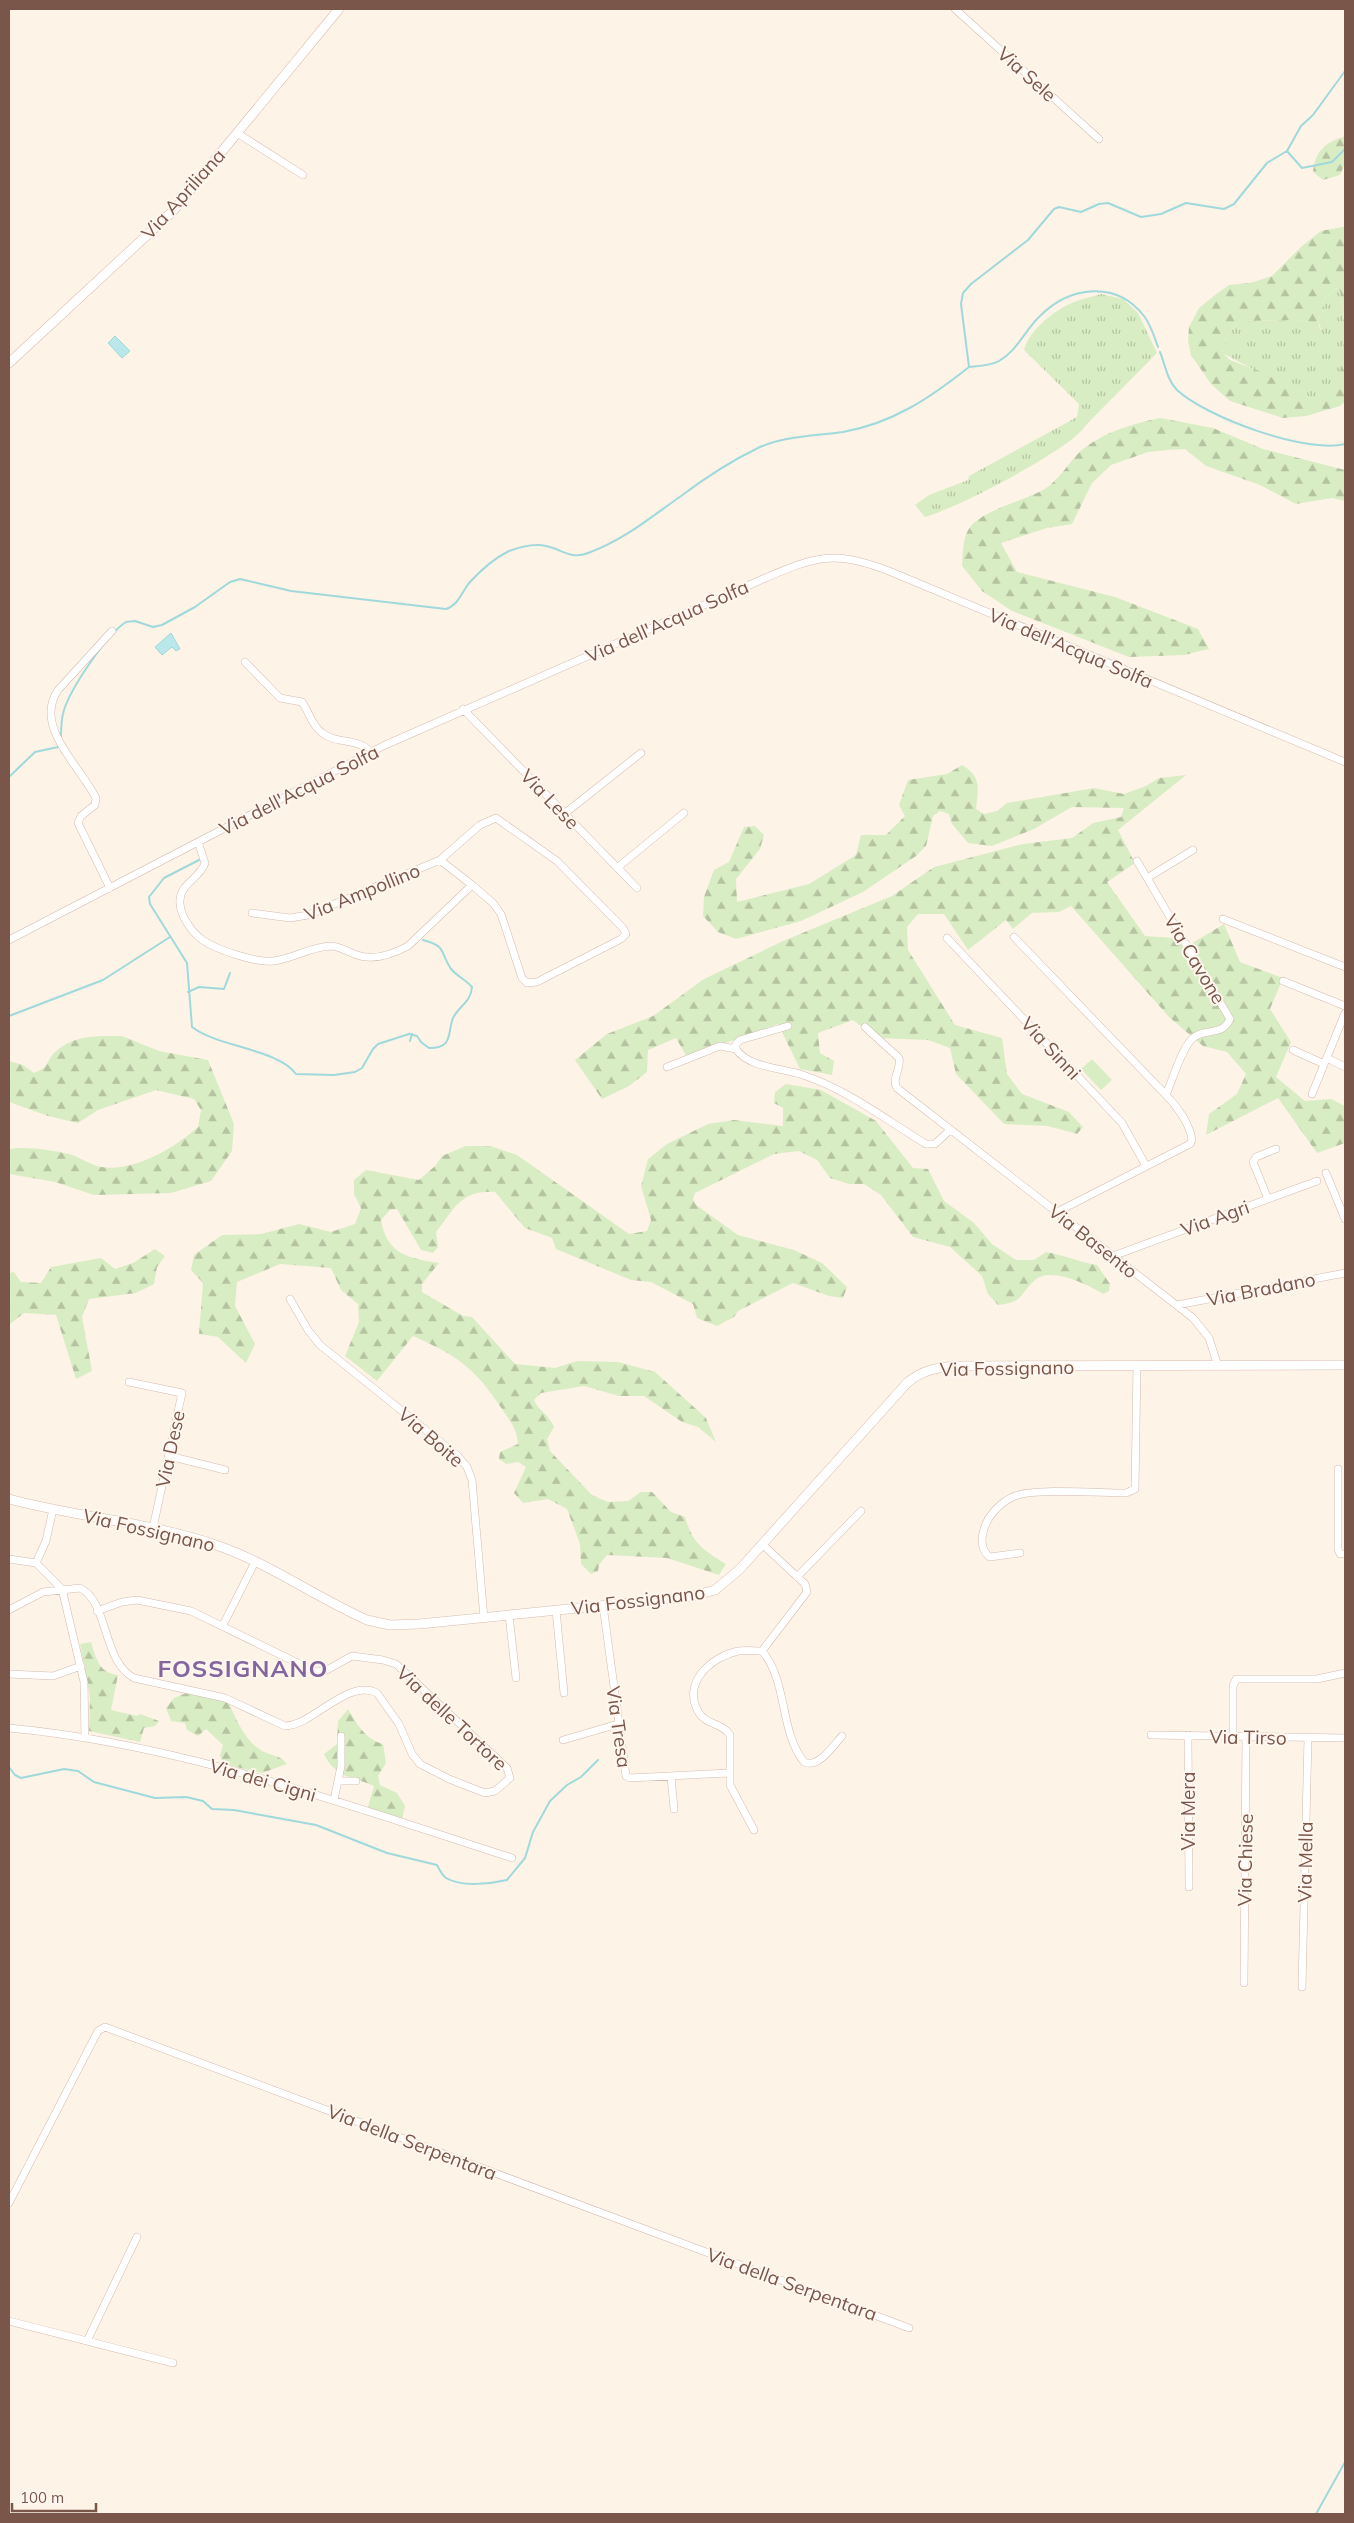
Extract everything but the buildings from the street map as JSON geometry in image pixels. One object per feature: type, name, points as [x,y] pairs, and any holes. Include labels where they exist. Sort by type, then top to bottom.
[{"type":"street","name":"Via Apriliana","points":[[9,363],[163,221],[339,9]]},
{"type":"street","name":"Via Sele","points":[[955,9],[1099,139]]},
{"type":"street","points":[[237,133],[303,176]]},
{"type":"street","name":"Via dell'Acqua Solfa","points":[[9,940],[371,752],[463,709],[768,577],[810,561],[842,557],[898,575],[1345,762]]},
{"type":"street","points":[[110,888],[78,822],[81,816],[95,805],[96,798],[64,748],[54,727],[51,713],[53,700],[58,690],[112,631]]},
{"type":"street","points":[[245,662],[280,698],[302,702],[323,734],[339,741],[361,744],[371,752]]},
{"type":"street","name":"Via Lese","points":[[463,709],[637,888]]},
{"type":"street","points":[[564,814],[641,752]]},
{"type":"street","points":[[617,868],[684,813]]},
{"type":"street","name":"Via Ampollino","points":[[252,912],[301,918],[440,860],[485,821],[494,818],[500,819],[557,861],[623,928],[626,934],[621,939],[537,982],[527,983],[522,978],[501,914],[472,885],[440,860]]},
{"type":"street","name":"Via Ampollino","points":[[198,842],[205,863],[202,870],[182,891],[180,903],[184,916],[193,931],[205,942],[260,962],[276,961],[329,946],[365,957],[398,951],[416,940],[472,885]]},
{"type":"street","points":[[1147,878],[1193,850]]},
{"type":"street","name":"Via Cavone","points":[[1137,861],[1213,994],[1230,1017],[1222,1028],[1200,1034],[1190,1041],[1166,1095]]},
{"type":"street","points":[[1223,919],[1345,967]]},
{"type":"street","points":[[1014,937],[1166,1095],[1180,1112],[1192,1140],[1188,1146],[1057,1212]]},
{"type":"street","name":"Via Sinni","points":[[947,938],[1122,1123],[1146,1166]]},
{"type":"street","points":[[1282,981],[1345,1006]]},
{"type":"street","points":[[1312,1094],[1345,1013]]},
{"type":"street","points":[[736,1049],[736,1044],[740,1040],[788,1026]]},
{"type":"street","name":"Via Basento","points":[[865,1028],[899,1058],[895,1086],[1177,1304],[1205,1332],[1218,1366]]},
{"type":"street","points":[[666,1067],[720,1046],[736,1049],[750,1061],[795,1073],[831,1086],[926,1144],[935,1144],[950,1130]]},
{"type":"street","points":[[1293,1050],[1345,1066]]},
{"type":"street","points":[[1268,1199],[1254,1160],[1276,1149]]},
{"type":"street","points":[[1326,1173],[1345,1219]]},
{"type":"street","name":"Via Agri","points":[[1113,1256],[1317,1181]]},
{"type":"street","name":"Via Bradano","points":[[1177,1304],[1345,1273]]},
{"type":"street","name":"Via Boite","points":[[290,1299],[308,1330],[320,1345],[458,1456],[467,1467],[472,1480],[484,1618]]},
{"type":"street","name":"Via Fossignano","points":[[9,1499],[154,1528],[212,1544],[256,1562],[375,1622],[410,1625],[484,1618],[689,1597],[709,1592],[734,1576],[904,1386],[921,1373],[935,1368],[952,1366],[1345,1365]]},
{"type":"street","points":[[1020,1553],[991,1557],[986,1554],[983,1546],[982,1534],[988,1520],[997,1508],[1010,1498],[1030,1493],[1126,1493],[1135,1489],[1137,1366]]},
{"type":"street","name":"Via Dese","points":[[129,1382],[182,1393],[154,1528]]},
{"type":"street","points":[[169,1456],[225,1470]]},
{"type":"street","points":[[1338,1469],[1338,1549],[1340,1554],[1345,1554]]},
{"type":"street","points":[[36,1563],[46,1541],[53,1509]]},
{"type":"street","points":[[797,1577],[861,1511]]},
{"type":"street","points":[[762,1545],[806,1585],[806,1592],[762,1651]]},
{"type":"street","points":[[9,1559],[36,1563],[62,1589],[82,1666],[86,1702],[84,1737]]},
{"type":"street","points":[[98,1611],[122,1602],[140,1600],[195,1612],[223,1625],[256,1562]]},
{"type":"street","name":"Via delle Tortore","points":[[62,1589],[77,1587],[85,1590],[91,1596],[117,1662],[125,1672],[134,1678],[225,1698],[284,1726],[302,1720],[350,1693],[372,1691],[377,1694],[395,1717],[412,1754],[420,1764],[449,1779],[485,1793],[496,1791],[510,1778],[507,1768],[396,1664],[383,1660],[352,1656],[325,1671],[316,1672],[223,1625]]},
{"type":"street","points":[[9,1610],[39,1593],[62,1589]]},
{"type":"street","name":"Via Tresa","points":[[603,1606],[624,1770],[627,1777],[728,1773]]},
{"type":"street","points":[[556,1610],[564,1693]]},
{"type":"street","points":[[509,1615],[516,1678]]},
{"type":"street","points":[[754,1830],[732,1792],[728,1773],[730,1735],[726,1730],[709,1722],[700,1714],[695,1698],[696,1680],[707,1666],[728,1655],[744,1651],[762,1651]]},
{"type":"street","points":[[762,1651],[774,1670],[784,1714],[804,1762],[812,1764],[819,1760],[842,1736]]},
{"type":"street","points":[[9,1674],[53,1676],[82,1666]]},
{"type":"street","points":[[1232,1736],[1233,1686],[1236,1679],[1317,1679],[1345,1674]]},
{"type":"street","points":[[564,1740],[618,1724]]},
{"type":"street","name":"Via dei Cigni","points":[[9,1728],[84,1737],[212,1764],[334,1800],[512,1858]]},
{"type":"street","name":"Via Tirso","points":[[1151,1735],[1345,1738]]},
{"type":"street","points":[[334,1800],[341,1763],[341,1736]]},
{"type":"street","name":"Via Mera","points":[[1188,1736],[1189,1887]]},
{"type":"street","name":"Via Chiese","points":[[1244,1983],[1246,1737]]},
{"type":"street","name":"Via Mella","points":[[1302,1987],[1308,1738]]},
{"type":"street","points":[[671,1776],[674,1809]]},
{"type":"street","points":[[338,1781],[356,1781]]},
{"type":"street","name":"Via della Serpentara","points":[[9,2203],[98,2031],[106,2027],[909,2328]]},
{"type":"street","points":[[87,2341],[137,2237]]},
{"type":"street","points":[[9,2321],[173,2363]]},
{"type":"green space","points":[[1345,136],[1345,163],[1340,175],[1323,180],[1313,172],[1316,158],[1327,144]]},
{"type":"green space","points":[[1345,227],[1345,323],[1340,291],[1336,288],[1324,299],[1323,310],[1318,320],[1321,335],[1315,332],[1311,322],[1298,320],[1244,321],[1235,326],[1226,338],[1224,354],[1230,360],[1262,372],[1292,389],[1303,391],[1310,398],[1321,395],[1335,384],[1341,369],[1345,340],[1345,402],[1340,406],[1306,416],[1283,418],[1230,401],[1211,384],[1191,355],[1188,341],[1189,327],[1199,308],[1229,285],[1250,283],[1272,276],[1302,246],[1321,231]]},
{"type":"green space","points":[[1336,288],[1340,291],[1345,353],[1340,377],[1329,391],[1310,398],[1303,391],[1292,389],[1224,354],[1226,338],[1235,326],[1244,321],[1298,320],[1312,322],[1315,332],[1321,329],[1318,320],[1323,310],[1324,299]]},
{"type":"green space","points":[[1101,294],[1123,299],[1138,313],[1157,353],[1076,436],[1037,463],[1012,477],[961,503],[925,517],[915,505],[929,495],[968,480],[969,476],[1077,417],[1079,404],[1024,350],[1031,335],[1052,315],[1067,305],[1081,299]]},
{"type":"green space","points":[[1160,418],[1213,428],[1263,449],[1345,470],[1345,501],[1332,498],[1296,504],[1260,485],[1206,466],[1185,449],[1148,452],[1111,465],[1092,483],[1072,524],[1047,528],[1001,543],[1017,572],[1115,597],[1198,629],[1209,649],[1184,655],[1129,657],[1012,611],[982,591],[962,566],[964,540],[971,526],[986,515],[1049,486],[1083,449],[1101,437],[1130,426]]},
{"type":"green space","points":[[962,765],[976,779],[978,789],[976,809],[984,814],[997,811],[1007,803],[1094,788],[1124,794],[1146,786],[1159,778],[1186,775],[1118,830],[1135,863],[1107,882],[1145,936],[1176,938],[1184,948],[1224,924],[1240,962],[1283,978],[1270,1009],[1291,1042],[1276,1077],[1305,1101],[1331,1099],[1345,1106],[1345,1143],[1317,1153],[1278,1098],[1206,1135],[1209,1114],[1237,1094],[1246,1074],[1227,1052],[1203,1046],[1169,1017],[1071,906],[1059,912],[1032,913],[1013,929],[1006,920],[968,950],[944,914],[918,914],[907,927],[908,950],[955,1025],[1002,1038],[1007,1074],[1022,1094],[1069,1112],[1083,1127],[1077,1134],[1048,1126],[1004,1124],[956,1074],[950,1048],[928,1040],[876,1038],[853,1020],[818,1033],[820,1053],[834,1061],[832,1075],[800,1069],[778,1024],[687,1057],[676,1038],[648,1050],[647,1072],[629,1086],[602,1099],[575,1060],[607,1034],[653,1016],[704,979],[783,941],[892,896],[934,867],[1023,844],[1072,838],[1093,823],[1121,817],[1124,808],[1072,807],[1034,829],[992,846],[968,843],[952,824],[949,814],[940,811],[933,816],[926,846],[916,856],[863,892],[801,921],[736,939],[718,932],[703,916],[704,897],[714,870],[729,862],[744,827],[755,826],[764,835],[760,849],[736,879],[737,902],[809,884],[856,855],[861,835],[886,835],[905,816],[899,805],[908,780],[947,774]]},
{"type":"green space","points":[[122,1036],[159,1051],[208,1060],[234,1124],[232,1151],[211,1181],[171,1193],[94,1195],[55,1182],[9,1174],[9,1149],[31,1148],[55,1151],[73,1155],[97,1166],[114,1168],[127,1166],[153,1157],[178,1143],[198,1127],[201,1110],[194,1099],[156,1090],[98,1110],[78,1123],[48,1116],[9,1102],[9,1061],[23,1065],[34,1073],[45,1066],[55,1052],[70,1042],[87,1037]]},
{"type":"green space","points":[[1092,1059],[1112,1080],[1101,1090],[1081,1069]]},
{"type":"green space","points":[[786,1084],[821,1090],[876,1121],[913,1168],[928,1169],[944,1201],[974,1223],[992,1244],[1016,1260],[1034,1260],[1046,1252],[1097,1265],[1110,1284],[1109,1291],[1103,1294],[1069,1278],[1050,1275],[1042,1276],[1030,1285],[1021,1297],[1013,1302],[998,1305],[988,1294],[982,1276],[950,1247],[913,1237],[881,1195],[864,1184],[849,1184],[830,1178],[817,1160],[799,1151],[774,1154],[695,1193],[693,1199],[696,1205],[738,1235],[794,1250],[822,1263],[847,1287],[843,1298],[829,1296],[793,1283],[738,1311],[734,1317],[717,1326],[697,1318],[693,1304],[651,1282],[631,1280],[556,1249],[552,1238],[525,1228],[495,1192],[474,1194],[460,1202],[436,1232],[438,1247],[433,1253],[421,1250],[397,1209],[390,1210],[381,1220],[388,1241],[394,1248],[401,1253],[418,1259],[439,1263],[422,1284],[422,1292],[463,1316],[472,1317],[515,1364],[555,1368],[577,1361],[618,1362],[655,1372],[706,1418],[716,1442],[698,1427],[682,1422],[644,1396],[619,1396],[584,1386],[541,1393],[534,1400],[550,1419],[554,1427],[547,1439],[550,1451],[592,1495],[608,1502],[628,1501],[641,1492],[652,1492],[671,1512],[685,1517],[695,1540],[711,1555],[726,1564],[719,1575],[667,1558],[607,1555],[599,1565],[598,1571],[591,1574],[581,1564],[580,1544],[567,1509],[548,1499],[523,1503],[514,1493],[526,1467],[518,1462],[506,1464],[499,1459],[500,1452],[518,1444],[515,1429],[492,1395],[474,1373],[454,1357],[413,1336],[377,1381],[345,1356],[359,1322],[358,1304],[341,1290],[331,1268],[280,1264],[237,1282],[235,1306],[255,1344],[246,1363],[218,1337],[199,1334],[203,1283],[191,1270],[194,1255],[222,1235],[261,1234],[299,1224],[331,1232],[355,1224],[361,1208],[354,1194],[354,1180],[366,1170],[419,1180],[435,1166],[442,1156],[466,1146],[490,1146],[517,1155],[629,1234],[647,1231],[651,1220],[641,1186],[648,1159],[667,1144],[708,1124],[734,1120],[783,1126],[783,1108],[774,1103],[775,1092]]},
{"type":"green space","points":[[155,1249],[165,1256],[157,1267],[154,1284],[136,1293],[89,1299],[82,1317],[92,1371],[76,1379],[56,1315],[24,1313],[10,1324],[9,1343],[9,1273],[14,1272],[21,1282],[41,1283],[51,1267],[101,1258],[115,1269],[133,1263]]},
{"type":"green space","points":[[91,1642],[96,1659],[102,1668],[111,1674],[118,1675],[111,1710],[137,1716],[140,1714],[159,1721],[155,1726],[144,1728],[140,1742],[89,1731],[90,1697],[80,1644]]},
{"type":"green space","points":[[186,1693],[228,1702],[249,1740],[263,1751],[281,1758],[287,1764],[262,1773],[223,1764],[220,1755],[223,1745],[206,1729],[198,1736],[187,1730],[185,1723],[171,1721],[166,1708],[174,1698]]},
{"type":"green space","points":[[348,1709],[358,1725],[371,1739],[383,1744],[386,1763],[378,1776],[380,1785],[397,1793],[405,1806],[402,1820],[367,1810],[374,1786],[346,1776],[334,1768],[324,1754],[337,1744],[338,1721]]},
{"type":"water","points":[[115,336],[130,351],[122,358],[108,343]]},
{"type":"water","points":[[171,633],[180,649],[176,651],[172,647],[162,655],[155,647]]},
{"type":"waterway","points":[[1287,151],[1301,126],[1313,115],[1345,71]]},
{"type":"waterway","points":[[1287,151],[1302,168],[1332,162],[1345,149]]},
{"type":"waterway","points":[[61,737],[63,713],[74,689],[100,649],[118,628],[126,622],[135,621],[153,627],[162,625],[195,607],[230,582],[240,579],[291,591],[446,609],[457,601],[470,582],[479,573],[509,551],[532,545],[541,545],[552,547],[571,555],[582,555],[601,548],[648,520],[709,476],[758,448],[788,439],[861,428],[895,416],[925,399],[969,367],[961,304],[963,293],[971,284],[1028,240],[1054,209],[1059,207],[1081,212],[1099,204],[1108,203],[1141,217],[1161,214],[1186,203],[1224,209],[1234,204],[1267,163],[1287,151]]},
{"type":"waterway","points":[[969,367],[996,363],[1011,352],[1040,316],[1052,306],[1065,298],[1093,291],[1107,292],[1133,304],[1146,319],[1158,347]]},
{"type":"waterway","points":[[1160,352],[1169,377],[1177,390],[1210,411],[1257,431],[1306,444],[1328,446],[1345,444]]},
{"type":"waterway","points":[[9,777],[35,752],[58,747]]},
{"type":"waterway","points":[[199,860],[164,878],[149,897],[150,904],[187,963],[192,1027],[203,1034],[276,1059],[296,1074],[334,1075],[355,1072],[362,1068],[378,1044],[409,1034],[417,1036],[429,1048],[437,1047],[446,1042],[453,1018],[467,1000],[472,987],[451,969],[440,948],[431,942],[423,940]]},
{"type":"waterway","points":[[9,1016],[103,980],[170,937]]},
{"type":"waterway","points":[[188,992],[199,987],[224,989],[230,973]]},
{"type":"waterway","points":[[410,1041],[412,1034]]},
{"type":"waterway","points":[[9,1767],[15,1775],[21,1778],[64,1769],[78,1771],[94,1782],[155,1798],[186,1797],[203,1801],[212,1809],[234,1810],[316,1825],[387,1853],[437,1865],[445,1877],[452,1881],[476,1884],[507,1880],[525,1858],[533,1832],[550,1801],[567,1785],[581,1777],[598,1760]]},
{"type":"waterway","points":[[1316,2514],[1345,2462]]},
{"type":"district","name":"FOSSIGNANO","points":[[243,1669]]}]
